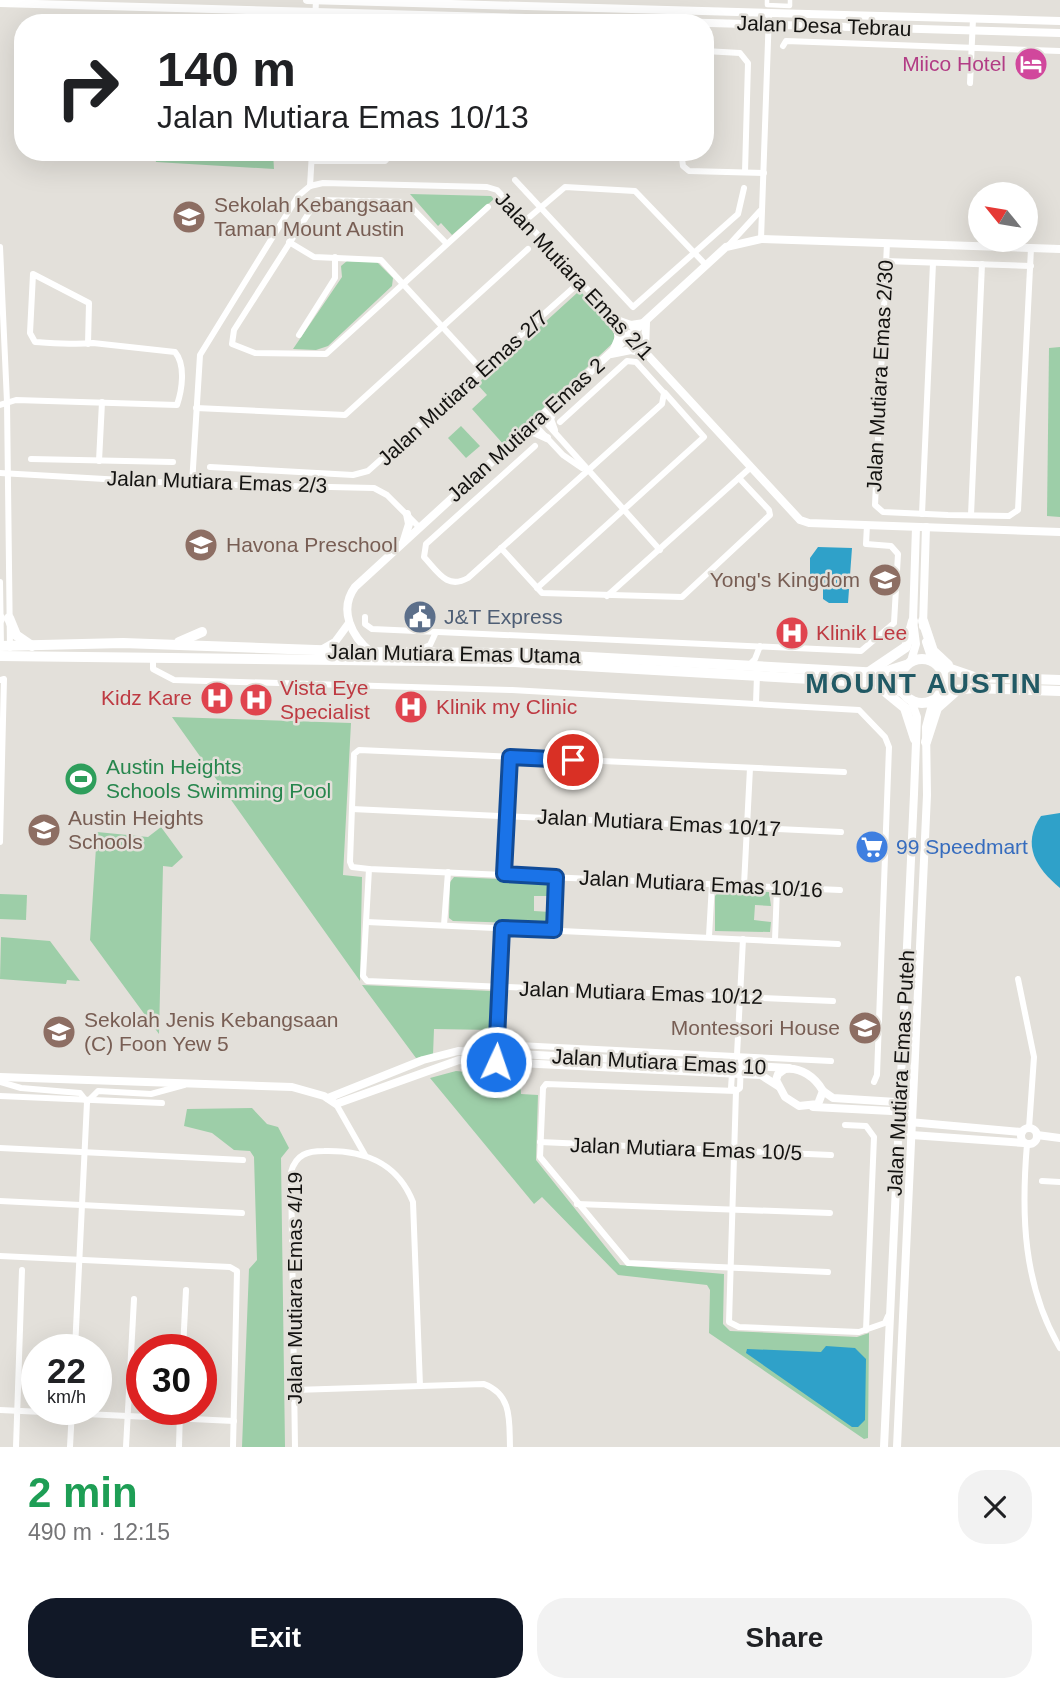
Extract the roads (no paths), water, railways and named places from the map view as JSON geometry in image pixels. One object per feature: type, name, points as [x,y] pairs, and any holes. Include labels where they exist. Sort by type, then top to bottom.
[{"type":"main road","points":[[3,618],[16,635],[33,646]]},
{"type":"main road","points":[[867,678],[906,647],[918,621]]},
{"type":"main road","points":[[918,621],[940,659],[973,683]]},
{"type":"main road","points":[[168,645],[188,640],[202,632]]},
{"type":"main road","name":"Jalan Mutiara Emas Utama","points":[[4,651],[33,646],[168,645],[455,652],[771,667],[867,678]]},
{"type":"main road","points":[[201,646],[214,657]]},
{"type":"main road","name":"Jalan Mutiara Emas Utama","points":[[4,651],[514,662],[867,678],[909,663]]},
{"type":"main road","points":[[902,692],[900,681],[909,663],[935,663],[973,683],[1060,691]]},
{"type":"main road","points":[[867,678],[902,692],[911,700],[922,704],[933,701],[941,692],[945,681],[935,663]]},
{"type":"main road","points":[[867,678],[900,702],[921,741]]},
{"type":"main road","points":[[941,692],[973,683],[1060,680]]},
{"type":"main road","points":[[921,741],[937,708],[954,692],[973,683]]},
{"type":"street","name":"Jalan Desa Tebrau","points":[[307,0],[1060,21]]},
{"type":"street","points":[[316,0],[316,12]]},
{"type":"street","points":[[767,0],[767,5],[790,6],[790,0]]},
{"type":"street","name":"Jalan Desa Tebrau","points":[[0,2],[382,14]]},
{"type":"street","points":[[589,8],[589,14]]},
{"type":"street","points":[[761,239],[769,13]]},
{"type":"street","points":[[970,83],[973,19]]},
{"type":"street","name":"Jalan Desa Tebrau","points":[[714,23],[1060,33]]},
{"type":"street","points":[[816,42],[817,26]]},
{"type":"street","points":[[783,46],[786,41],[1060,51]]},
{"type":"street","points":[[714,52],[740,53],[748,62],[745,172]]},
{"type":"street","points":[[192,484],[197,368],[203,349],[298,196],[310,186],[312,161]]},
{"type":"street","points":[[358,161],[387,161]]},
{"type":"street","points":[[682,161],[683,166],[689,171],[764,173]]},
{"type":"street","points":[[515,180],[633,307],[740,212],[744,188]]},
{"type":"street","name":"Jalan Mutiara Emas 2/1","points":[[310,186],[323,183],[487,187],[501,193],[800,520],[1060,532]]},
{"type":"street","points":[[526,220],[565,187],[635,191],[706,265]]},
{"type":"street","points":[[447,244],[406,202],[324,198],[312,205],[232,333],[232,344],[255,353],[324,355],[404,284],[488,207]]},
{"type":"street","points":[[726,247],[761,210]]},
{"type":"street","name":"Jalan Mutiara Emas 2","points":[[349,623],[352,591],[726,247],[761,239],[968,246]]},
{"type":"street","points":[[289,242],[314,257],[380,259],[482,370]]},
{"type":"street","name":"Jalan Mutiara Emas 2/30","points":[[887,243],[876,508],[883,512],[922,514]]},
{"type":"street","points":[[0,247],[4,403],[4,651]]},
{"type":"street","name":"Jalan Mutiara Emas 2","points":[[1038,248],[1060,249]]},
{"type":"street","points":[[196,408],[345,415],[528,250]]},
{"type":"street","points":[[933,263],[922,514],[1009,516],[1018,510],[1031,252]]},
{"type":"street","points":[[299,335],[335,279],[335,257]]},
{"type":"street","points":[[885,261],[1031,266]]},
{"type":"street","points":[[971,515],[982,264]]},
{"type":"street","points":[[4,403],[102,402],[168,407],[177,405],[180,359],[175,352],[35,342],[31,338],[33,274],[86,300],[90,306],[88,344]]},
{"type":"street","name":"Jalan Mutiara Emas 2/7","points":[[210,467],[364,473],[378,465],[581,281]]},
{"type":"street","points":[[610,354],[627,350],[645,353],[646,322],[634,326],[614,319]]},
{"type":"street","points":[[610,354],[619,337],[614,319]]},
{"type":"street","points":[[537,588],[705,437],[636,362],[627,361],[560,422]]},
{"type":"street","points":[[535,446],[422,551],[424,558],[453,584],[468,578],[662,404],[664,393]]},
{"type":"street","points":[[554,430],[550,419],[563,396]]},
{"type":"street","points":[[99,461],[102,402]]},
{"type":"street","points":[[540,416],[660,550]]},
{"type":"street","points":[[533,423],[563,455],[587,471]]},
{"type":"street","points":[[513,441],[534,432],[547,438]]},
{"type":"street","points":[[31,459],[173,462]]},
{"type":"street","points":[[607,596],[750,468]]},
{"type":"street","name":"Jalan Mutiara Emas 2/3","points":[[3,473],[192,484],[374,488],[419,527]]},
{"type":"street","points":[[501,548],[542,593],[682,597],[770,515],[769,510],[739,478]]},
{"type":"street","points":[[407,514],[420,519],[433,514]]},
{"type":"street","points":[[403,542],[409,524],[407,514]]},
{"type":"street","points":[[365,617],[369,629],[861,651],[892,625],[898,554],[891,546],[866,544],[867,525]]},
{"type":"street","points":[[916,527],[918,621],[935,663]]},
{"type":"street","points":[[909,663],[916,650],[926,527]]},
{"type":"street","points":[[0,582],[3,618]]},
{"type":"street","points":[[320,650],[335,642],[349,623]]},
{"type":"street","points":[[349,623],[355,639],[371,652]]},
{"type":"street","points":[[414,652],[430,645],[436,632]]},
{"type":"street","points":[[436,632],[439,645],[455,652]]},
{"type":"street","points":[[747,666],[755,659],[760,646]]},
{"type":"street","points":[[760,646],[763,659],[771,667]]},
{"type":"street","points":[[153,656],[153,669],[174,680],[453,688],[857,709],[885,737],[889,747],[882,974],[877,1075],[874,1082]]},
{"type":"street","points":[[755,704],[757,675]]},
{"type":"street","points":[[0,842],[2,680]]},
{"type":"street","name":"Jalan Mutiara Emas Puteh","points":[[897,1447],[923,876],[921,741],[911,700]]},
{"type":"street","name":"Jalan Mutiara Emas Puteh","points":[[884,1447],[910,876],[921,741],[933,701]]},
{"type":"street","points":[[352,809],[354,752],[364,750],[844,772]]},
{"type":"street","points":[[504,874],[510,757]]},
{"type":"street","points":[[744,885],[750,768]]},
{"type":"street","name":"Jalan Mutiara Emas 10/17","points":[[352,809],[841,832]]},
{"type":"street","name":"Jalan Mutiara Emas 10/16","points":[[352,809],[352,867],[840,890]]},
{"type":"street","points":[[369,869],[367,922],[838,944]]},
{"type":"street","points":[[444,925],[448,872]]},
{"type":"street","points":[[910,876],[923,876]]},
{"type":"street","points":[[554,930],[556,877]]},
{"type":"street","points":[[709,936],[712,884]]},
{"type":"street","points":[[775,940],[777,887]]},
{"type":"street","name":"Jalan Mutiara Emas 10/12","points":[[367,922],[365,980],[833,1001]]},
{"type":"street","points":[[496,1053],[502,928]]},
{"type":"street","points":[[743,939],[736,1070],[740,1088],[736,1091],[727,1319],[731,1325],[738,1327],[866,1331],[885,1323],[892,1301]]},
{"type":"street","points":[[1018,979],[1034,1057],[1025,1130],[1024,1196],[1029,1269],[1045,1318],[1060,1348]]},
{"type":"street","name":"Jalan Mutiara Emas 10","points":[[328,1098],[423,1060],[458,1051],[736,1070],[789,1068]]},
{"type":"street","name":"Jalan Mutiara Emas 10","points":[[336,1104],[458,1060],[496,1053]]},
{"type":"street","points":[[508,1054],[737,1055],[831,1061]]},
{"type":"street","points":[[832,1103],[807,1074],[789,1068],[778,1074],[778,1086],[796,1105],[812,1107],[832,1103],[912,1108],[925,1124]]},
{"type":"street","name":"Jalan Mutiara Emas 10","points":[[736,1070],[766,1076],[778,1086]]},
{"type":"street","points":[[0,1079],[292,1087],[328,1098],[336,1104],[365,1155]]},
{"type":"street","points":[[0,1079],[21,1088],[80,1093],[87,1102],[76,1334]]},
{"type":"street","points":[[887,1106],[900,1082]]},
{"type":"street","points":[[736,1091],[551,1083],[543,1088],[540,1159],[623,1261],[631,1264],[828,1272]]},
{"type":"street","points":[[87,1102],[99,1091],[150,1094],[184,1085]]},
{"type":"street","points":[[812,1107],[821,1100],[823,1091]]},
{"type":"street","points":[[0,1096],[87,1102],[162,1103]]},
{"type":"street","points":[[887,1106],[897,1134],[1025,1144],[1034,1142],[1037,1135]]},
{"type":"street","points":[[898,1121],[1025,1130],[1060,1139]]},
{"type":"street","points":[[845,1125],[868,1127],[874,1137],[866,1331]]},
{"type":"street","points":[[909,1157],[915,1144],[926,1136]]},
{"type":"street","name":"Jalan Mutiara Emas 10/5","points":[[540,1142],[831,1155]]},
{"type":"street","points":[[0,1149],[243,1160]]},
{"type":"street","name":"Jalan Mutiara Emas 4/19","points":[[295,1447],[292,1168],[298,1158],[310,1151],[351,1151],[365,1155],[397,1176],[412,1202],[420,1386]]},
{"type":"street","points":[[1042,1181],[1060,1182]]},
{"type":"street","points":[[0,1202],[242,1213]]},
{"type":"street","points":[[577,1204],[830,1213]]},
{"type":"street","points":[[0,1256],[230,1267],[237,1270],[239,1279],[233,1447]]},
{"type":"street","points":[[16,1447],[22,1270]]},
{"type":"street","points":[[184,1334],[186,1290]]},
{"type":"street","points":[[132,1334],[134,1299]]},
{"type":"street","points":[[294,1390],[484,1384],[499,1393],[509,1408],[510,1447]]},
{"type":"street","points":[[0,1410],[18,1411]]},
{"type":"street","points":[[217,1420],[234,1421]]},
{"type":"street","points":[[70,1447],[71,1425]]},
{"type":"street","points":[[127,1425],[127,1447]]},
{"type":"street","points":[[179,1447],[180,1425]]},
{"type":"water","points":[[818,547],[852,548],[848,603],[829,603],[823,599],[823,586],[810,585],[810,558]]},
{"type":"water","points":[[1060,813],[1060,888],[1038,864],[1032,837],[1041,816]]},
{"type":"water","points":[[826,1346],[855,1348],[866,1359],[865,1420],[858,1427],[852,1427],[746,1353],[747,1349],[821,1352]]},
{"type":"place","name":"Miico Hotel","points":[[1031,64]]},
{"type":"place","name":"Sekolah Kebangsaan Taman Mount Austin","points":[[189,217]]},
{"type":"place","name":"Havona Preschool","points":[[201,545]]},
{"type":"place","name":"Yong's Kingdom","points":[[885,580]]},
{"type":"place","name":"J&T Express","points":[[420,617]]},
{"type":"place","name":"Klinik Lee","points":[[792,633]]},
{"type":"place","name":"Kidz Kare","points":[[217,698]]},
{"type":"place","name":"Vista Eye Specialist","points":[[256,700]]},
{"type":"place","name":"Klinik my Clinic","points":[[411,707]]},
{"type":"place","name":"Austin Heights Schools Swimming Pool","points":[[81,779]]},
{"type":"place","name":"Austin Heights Schools","points":[[44,830]]},
{"type":"place","name":"99 Speedmart","points":[[872,847]]},
{"type":"place","name":"Montessori House","points":[[865,1028]]},
{"type":"place","name":"Sekolah Jenis Kebangsaan (C) Foon Yew 5","points":[[59,1032]]},
{"type":"district","name":"MOUNT AUSTIN","points":[[924,683]]}]
